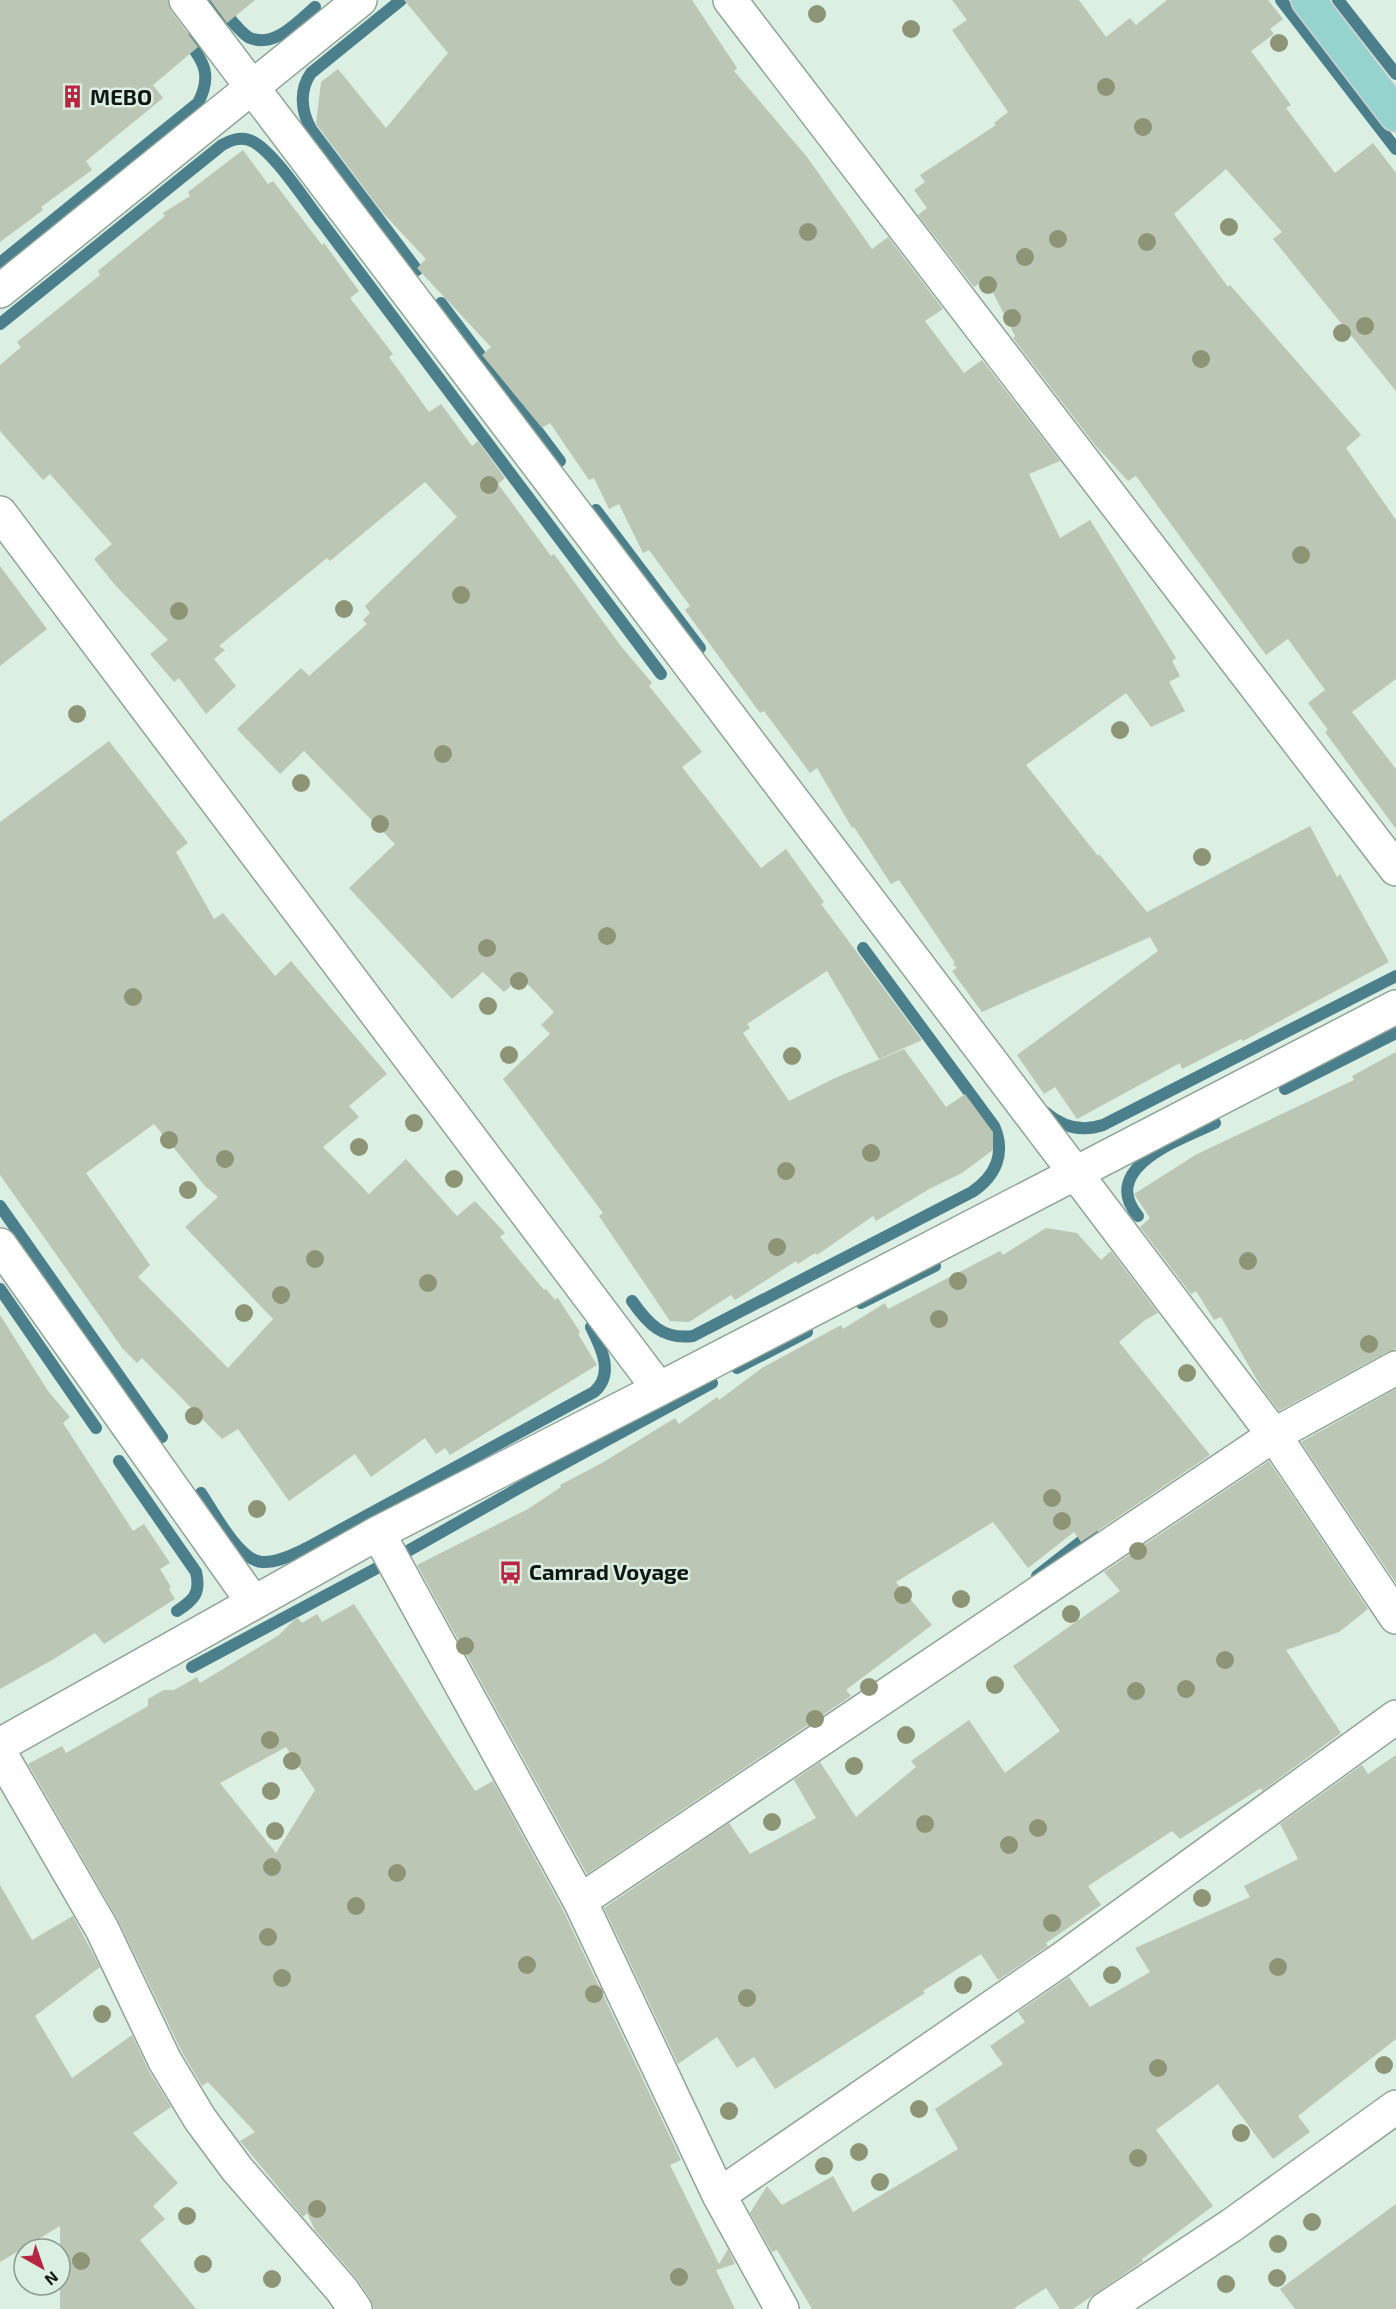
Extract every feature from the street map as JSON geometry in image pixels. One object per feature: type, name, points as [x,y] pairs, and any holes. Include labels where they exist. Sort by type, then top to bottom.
[{"type":"main road","points":[[1308,0],[1396,115]]},
{"type":"street","points":[[186,0],[1274,1435],[1396,1617]]},
{"type":"street","points":[[0,291],[360,0]]},
{"type":"street","points":[[730,0],[1396,869]]},
{"type":"street","points":[[0,513],[660,1389]]},
{"type":"street","points":[[0,1745],[378,1533],[1396,1007]]},
{"type":"street","points":[[0,1245],[253,1602]]},
{"type":"street","points":[[580,1901],[1274,1435],[1396,1368]]},
{"type":"street","points":[[378,1533],[580,1901],[719,2195],[782,2309]]},
{"type":"street","points":[[719,2195],[1062,1959],[1396,1717]]},
{"type":"street","points":[[0,1754],[71,1872],[102,1929],[165,2061],[200,2120],[237,2169],[342,2290],[355,2309]]},
{"type":"street","points":[[1105,2309],[1232,2224],[1396,2107]]},
{"type":"building","name":"MEBO","points":[[0,0],[168,0],[171,11],[198,47],[153,85],[163,98],[86,161],[92,170],[41,207],[43,210],[0,242]]},
{"type":"building","points":[[210,0],[255,0],[227,23]]},
{"type":"building","points":[[404,0],[692,0],[737,68],[734,71],[807,157],[872,249],[888,237],[943,309],[925,321],[964,373],[982,360],[1060,461],[1029,474],[1060,538],[1090,520],[1176,658],[1172,661],[1180,676],[1169,682],[1185,711],[1151,727],[1126,693],[1026,765],[1098,856],[1099,854],[1147,912],[1310,826],[1337,877],[1340,874],[1389,962],[1243,1041],[1241,1039],[1182,1069],[1180,1063],[1077,1119],[1055,1087],[1044,1094],[1017,1055],[1158,951],[1150,937],[982,1012],[952,971],[957,968],[953,964],[955,963],[899,880],[891,884],[854,827],[852,828],[817,768],[810,773],[764,711],[760,713],[685,610],[690,606],[649,550],[643,553],[619,504],[609,509],[594,478],[589,480],[550,423],[542,428],[482,355],[491,347],[417,268],[426,259],[382,212],[316,124],[321,82],[338,69],[386,128],[448,53]]},
{"type":"building","points":[[952,0],[1079,0],[1106,37],[1130,18],[1136,25],[1167,0],[1268,0],[1283,19],[1270,29],[1274,34],[1251,51],[1291,105],[1286,108],[1335,173],[1373,143],[1396,173],[1396,391],[1273,239],[1282,232],[1226,169],[1174,214],[1228,287],[1230,285],[1361,435],[1346,448],[1396,520],[1396,679],[1352,712],[1396,769],[1396,829],[1325,732],[1328,730],[1308,703],[1325,690],[1288,639],[1266,655],[1136,476],[1128,481],[1095,445],[1013,338],[1015,336],[986,279],[974,287],[918,215],[927,208],[914,190],[925,182],[920,175],[996,125],[994,123],[1008,112],[952,30],[967,20]]},
{"type":"building","points":[[243,150],[268,184],[273,181],[322,245],[324,243],[359,291],[350,298],[393,354],[389,357],[429,412],[441,404],[472,446],[478,441],[505,478],[498,484],[551,556],[554,554],[620,645],[652,683],[649,686],[702,752],[682,767],[761,868],[786,849],[824,902],[821,904],[922,1040],[879,1059],[827,971],[747,1024],[750,1028],[743,1033],[789,1101],[835,1078],[904,1049],[946,1107],[965,1094],[993,1132],[993,1150],[962,1173],[931,1188],[876,1221],[873,1216],[817,1255],[815,1253],[798,1264],[796,1261],[735,1300],[731,1295],[689,1322],[670,1321],[599,1216],[603,1213],[503,1079],[550,1034],[541,1025],[554,1012],[521,977],[504,992],[483,972],[452,999],[349,888],[395,844],[304,751],[280,774],[237,729],[301,668],[309,676],[367,624],[363,620],[370,613],[365,606],[457,517],[425,482],[330,561],[327,558],[219,646],[225,650],[214,659],[236,686],[206,714],[179,678],[174,682],[150,654],[168,640],[116,586],[94,559],[112,544],[50,474],[43,480],[0,431],[0,365],[21,347],[17,342],[100,275],[98,271],[165,216],[163,213],[190,196],[188,192]]},
{"type":"building","points":[[0,566],[47,629],[0,666]]},
{"type":"building","points":[[109,741],[188,843],[176,852],[214,919],[223,913],[275,976],[291,961],[387,1074],[349,1106],[359,1117],[323,1147],[369,1194],[406,1159],[457,1216],[475,1201],[505,1233],[500,1237],[544,1290],[546,1289],[555,1300],[558,1298],[580,1332],[578,1334],[597,1365],[450,1455],[445,1448],[436,1454],[425,1438],[371,1477],[355,1454],[289,1501],[238,1429],[222,1439],[142,1358],[137,1363],[123,1349],[0,1175],[0,822]],"holes":[[[154,1124],[205,1186],[218,1197],[185,1227],[273,1319],[228,1368],[138,1277],[150,1265],[86,1173]]]},
{"type":"building","points":[[1396,1052],[1396,1349],[1279,1411],[1261,1387],[1221,1317],[1214,1320],[1196,1291],[1191,1294],[1140,1227],[1150,1218],[1134,1194],[1197,1154],[1354,1080],[1352,1076]]},
{"type":"building","points":[[1046,1228],[1077,1233],[1101,1260],[1111,1251],[1158,1313],[1145,1320],[1119,1342],[1210,1455],[1081,1542],[1074,1532],[1028,1568],[993,1522],[896,1582],[932,1625],[846,1690],[851,1696],[587,1874],[417,1565],[528,1509],[561,1487],[560,1485],[602,1463],[675,1418],[679,1424],[717,1397],[719,1400],[762,1368],[841,1325],[843,1329],[885,1303],[888,1309],[1000,1251],[1003,1255]]},
{"type":"building","points":[[0,1315],[48,1391],[70,1417],[63,1423],[133,1531],[144,1524],[170,1563],[160,1569],[175,1599],[104,1644],[95,1633],[0,1689]]},
{"type":"building","points":[[1396,1389],[1396,1583],[1301,1442]]},
{"type":"building","points":[[1269,1461],[1368,1609],[1339,1632],[1286,1650],[1341,1733],[1262,1791],[1261,1788],[1180,1839],[1172,1831],[1088,1886],[1101,1905],[1046,1943],[1048,1946],[998,1980],[981,1954],[923,1991],[925,1993],[775,2089],[754,2057],[737,2068],[717,2037],[678,2064],[604,1908],[729,1823],[750,1854],[816,1818],[794,1780],[820,1762],[856,1817],[916,1767],[911,1761],[969,1720],[1005,1773],[1060,1731],[1013,1666],[1120,1591],[1104,1572]]},
{"type":"building","points":[[354,1604],[475,1791],[493,1781],[563,1910],[681,2160],[670,2165],[719,2264],[728,2249],[735,2264],[716,2270],[735,2309],[374,2309],[370,2298],[357,2279],[315,2230],[307,2213],[303,2217],[240,2141],[255,2132],[208,2082],[202,2086],[182,2052],[118,1920],[28,1764],[62,1746],[66,1753],[148,1706],[148,1699],[164,1690],[174,1690],[197,1677],[200,1683],[279,1635],[297,1617],[302,1623],[317,1614],[322,1622]],"holes":[[[286,1747],[315,1790],[276,1853],[220,1783]]]},
{"type":"building","points":[[1396,1755],[1396,2039],[1298,2116],[1310,2132],[1273,2159],[1218,2084],[1156,2130],[1213,2206],[1142,2259],[1143,2261],[1073,2309],[1060,2309],[1046,2288],[1013,2309],[812,2309],[777,2250],[772,2252],[750,2213],[767,2186],[782,2205],[833,2176],[853,2212],[958,2149],[935,2109],[1003,2064],[990,2046],[1025,2022],[1018,2012],[1069,1977],[1090,2007],[1150,1972],[1135,1948],[1250,1897],[1244,1886],[1298,1859],[1280,1824],[1362,1765],[1368,1774]]},
{"type":"building","points":[[0,1885],[32,1940],[73,1916],[100,1967],[35,2016],[72,2078],[132,2035],[149,2071],[171,2107],[133,2133],[178,2183],[153,2206],[165,2219],[140,2240],[196,2309],[60,2309],[60,2297],[72,2297],[72,2237],[60,2237],[60,2226],[42,2237],[12,2237],[12,2255],[0,2262]]},
{"type":"building","points":[[1396,2204],[1396,2309],[1295,2309],[1280,2289]]},
{"type":"waterway","points":[[215,0],[242,32],[250,38],[259,40],[268,39],[286,31],[315,7]]},
{"type":"waterway","points":[[401,0],[311,73],[303,93],[303,108],[311,129],[417,270]]},
{"type":"waterway","points":[[1281,0],[1396,149]]},
{"type":"waterway","points":[[1338,0],[1396,74]]},
{"type":"waterway","points":[[0,263],[198,103],[205,85],[204,70],[198,55],[186,39]]},
{"type":"waterway","points":[[0,324],[222,145],[232,140],[242,139],[258,144],[277,163],[297,189],[661,674]]},
{"type":"waterway","points":[[441,303],[560,461]]},
{"type":"waterway","points":[[596,510],[700,648]]},
{"type":"waterway","points":[[632,1301],[657,1329],[682,1337],[693,1336],[972,1192],[993,1171],[999,1155],[994,1126],[863,948]]},
{"type":"waterway","points":[[1045,1112],[1072,1127],[1087,1128],[1103,1125],[1396,976]]},
{"type":"waterway","points":[[1285,1089],[1396,1033]]},
{"type":"waterway","points":[[1138,1216],[1128,1199],[1128,1183],[1136,1169],[1166,1146],[1215,1123]]},
{"type":"waterway","points":[[0,1206],[162,1437]]},
{"type":"waterway","points":[[861,1303],[935,1266]]},
{"type":"waterway","points":[[0,1289],[96,1428]]},
{"type":"waterway","points":[[201,1493],[227,1534],[244,1553],[262,1562],[279,1560],[291,1555],[594,1392],[604,1377],[605,1369],[602,1352],[591,1327]]},
{"type":"waterway","points":[[737,1368],[807,1332]]},
{"type":"waterway","points":[[192,1667],[392,1560],[712,1383]]},
{"type":"waterway","points":[[119,1461],[196,1572],[197,1591],[192,1599],[177,1611]]},
{"type":"waterway","points":[[1037,1576],[1092,1533]]},
{"type":"place","name":"MEBO","points":[[72,97]]},
{"type":"place","name":"Camrad Voyage","points":[[511,1572]]}]
